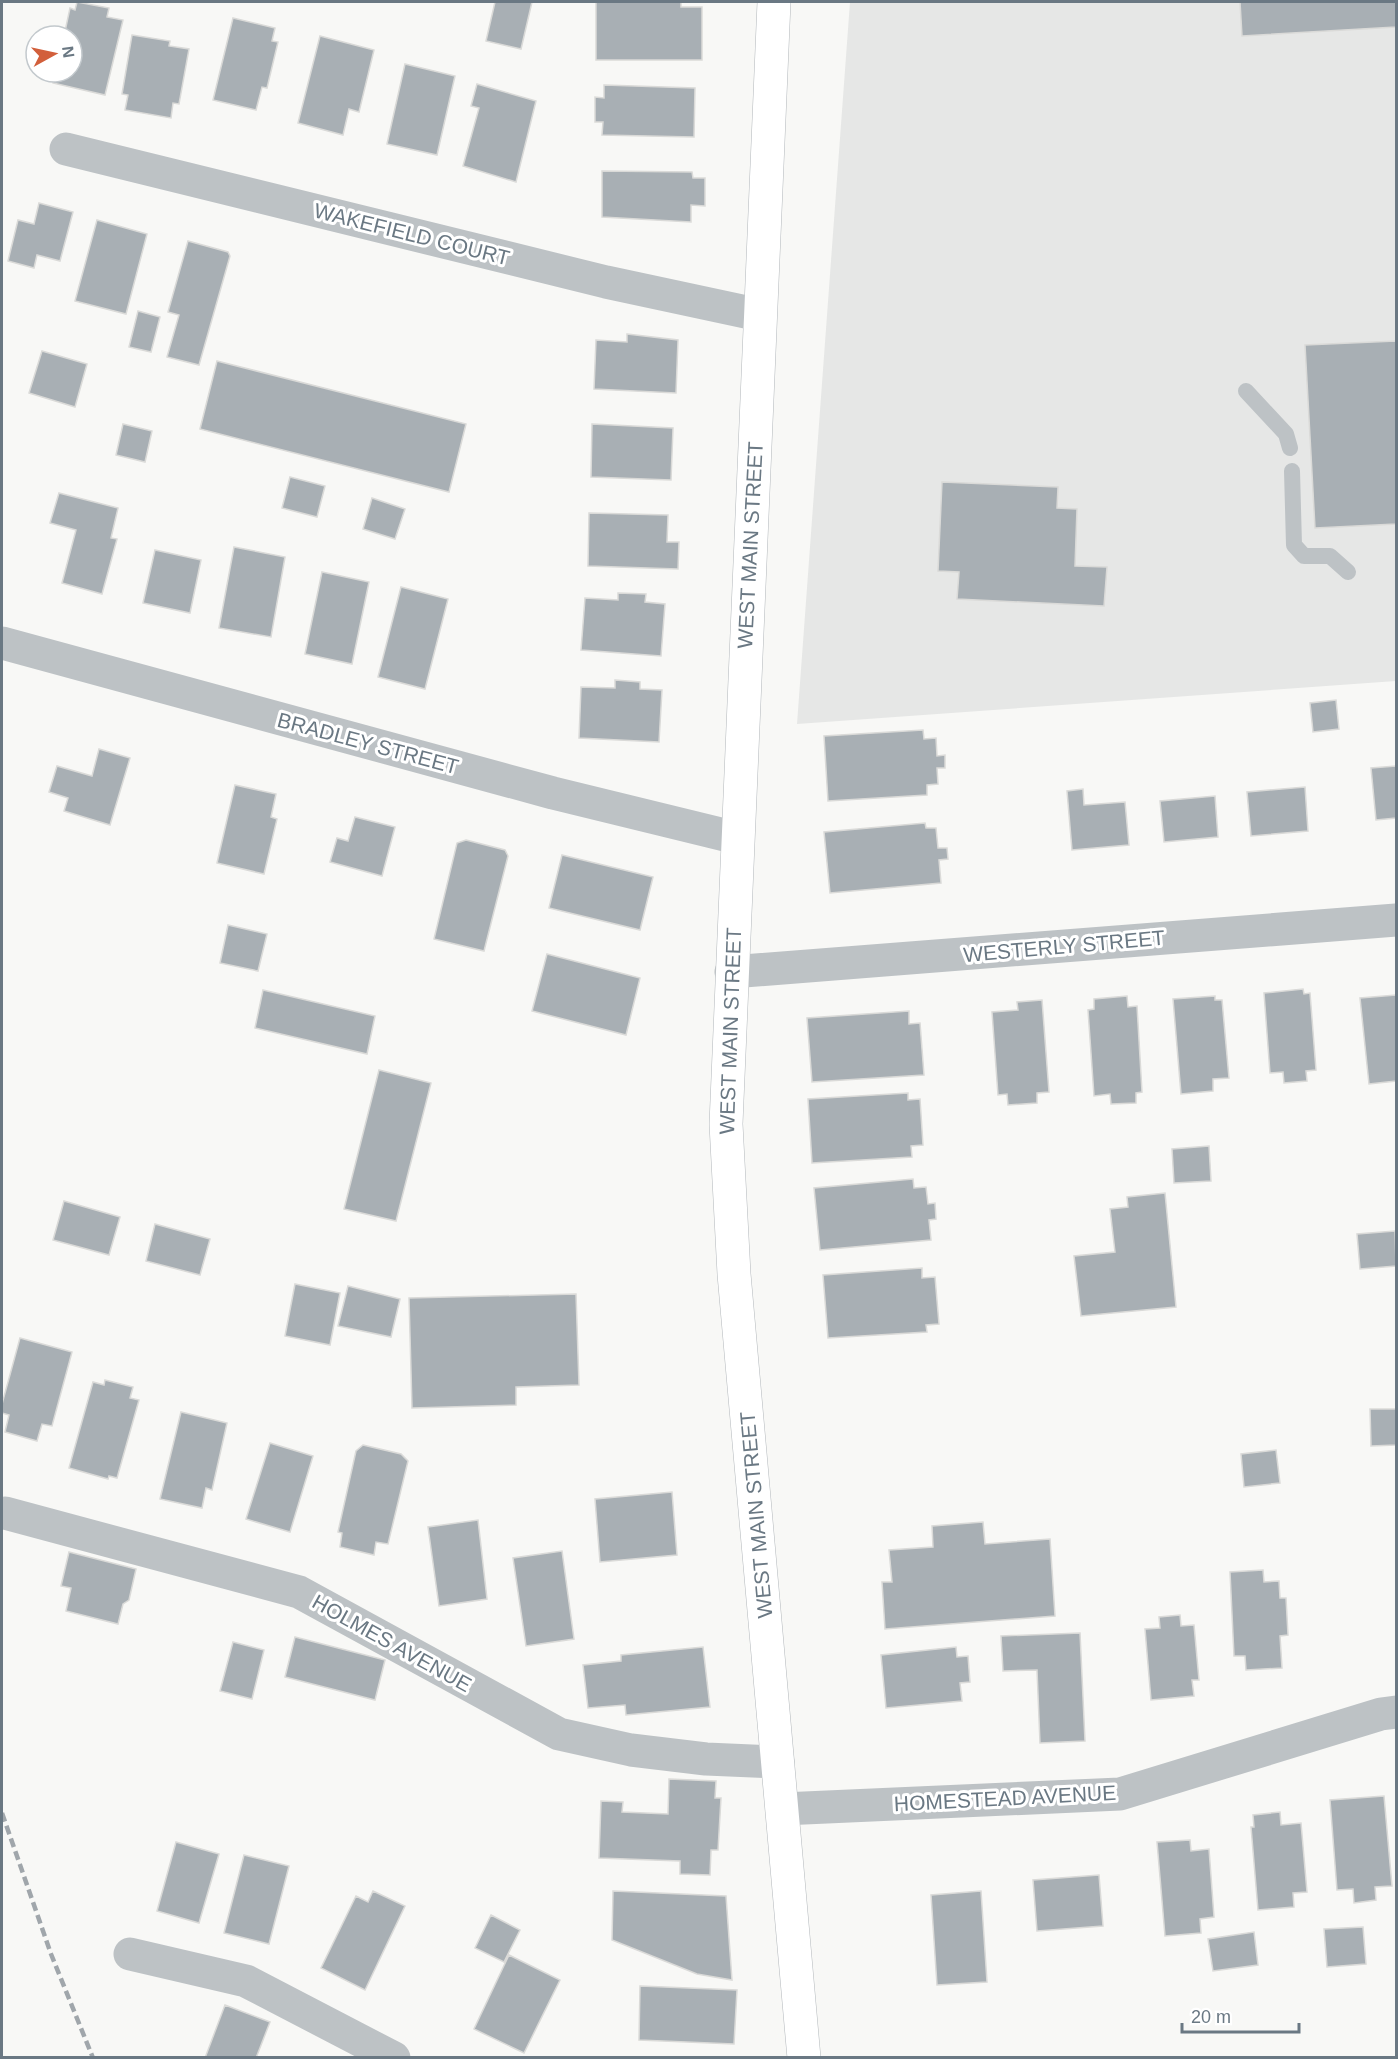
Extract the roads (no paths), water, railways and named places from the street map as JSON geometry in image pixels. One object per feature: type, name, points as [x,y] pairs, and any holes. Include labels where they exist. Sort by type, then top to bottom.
[{"type":"main road","name":"WEST MAIN STREET","points":[[774,2],[726,1081],[727,1178],[804,2058]]},
{"type":"street","name":"WAKEFIELD COURT","points":[[66,149],[606,282],[760,315]]},
{"type":"street","name":"BRADLEY STREET","points":[[2,643],[541,790],[736,838]]},
{"type":"street","name":"WESTERLY STREET","points":[[731,972],[1396,920]]},
{"type":"street","name":"HOLMES AVENUE","points":[[5,1513],[299,1592],[558,1734],[641,1752],[705,1759],[778,1762]]},
{"type":"street","name":"HOMESTEAD AVENUE","points":[[782,1809],[1120,1794],[1382,1714],[1396,1712]]},
{"type":"street","points":[[130,1954],[246,1982],[394,2058]]},
{"type":"lane","points":[[1246,391],[1286,434],[1290,448]]},
{"type":"lane","points":[[1292,471],[1294,545],[1304,556],[1330,556],[1348,572]]},
{"type":"railway","points":[[2,1813],[51,1954],[93,2058]]}]
